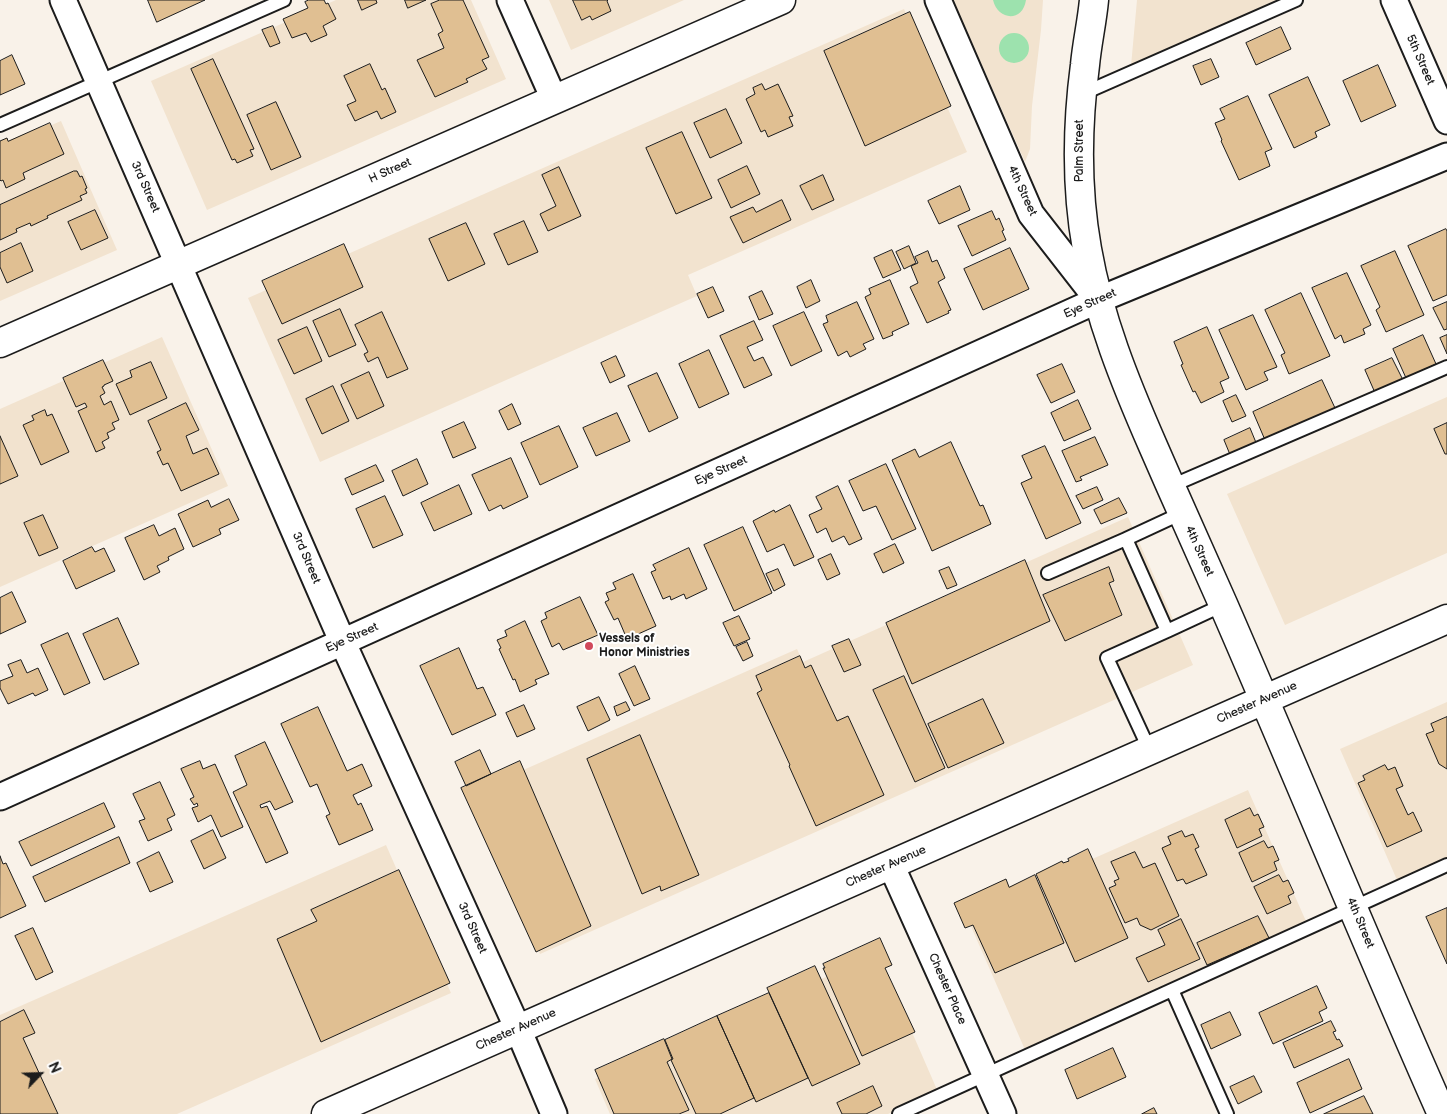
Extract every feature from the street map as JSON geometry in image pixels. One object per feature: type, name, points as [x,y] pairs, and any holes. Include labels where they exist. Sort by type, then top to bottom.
[{"type":"street","name":"3rd Street","points":[[63,0],[343,643],[554,1114]]},
{"type":"street","points":[[510,0],[554,99]]},
{"type":"street","name":"H Street","points":[[0,343],[781,0]]},
{"type":"street","name":"4th Street","points":[[938,0],[1030,214],[1098,300],[1111,344],[1128,389],[1354,908],[1440,1097]]},
{"type":"street","name":"Palm Street","points":[[1094,0],[1078,136],[1081,209],[1087,250],[1098,300]]},
{"type":"street","name":"5th Street","points":[[1394,0],[1447,121]]},
{"type":"street","name":"Eye Street","points":[[0,797],[1098,300],[1447,156]]},
{"type":"street","name":"Chester Avenue","points":[[326,1114],[1447,620]]},
{"type":"street","name":"Chester Place","points":[[891,865],[1004,1114]]},
{"type":"lane","points":[[0,124],[284,0]]},
{"type":"lane","points":[[1082,94],[1296,0]]},
{"type":"lane","points":[[1171,486],[1447,367]]},
{"type":"lane","points":[[1048,573],[1182,513]]},
{"type":"lane","points":[[1126,539],[1167,631]]},
{"type":"lane","points":[[1150,751],[1107,658],[1223,605]]},
{"type":"lane","points":[[899,1114],[1447,865]]},
{"type":"lane","points":[[1172,990],[1227,1114]]},
{"type":"shaded area","points":[[336,0],[471,0],[506,79],[207,210],[151,81]]},
{"type":"shaded area","points":[[549,0],[684,0],[571,50]]},
{"type":"shaded area","points":[[953,0],[1043,0],[1032,106],[1030,149],[1025,162]]},
{"type":"shaded area","points":[[1137,0],[1280,0],[1131,66]]},
{"type":"shaded area","points":[[904,9],[967,152],[688,275],[697,296],[320,462],[248,298]]},
{"type":"shaded area","points":[[61,121],[117,250],[0,301],[0,147]]},
{"type":"shaded area","points":[[162,337],[228,486],[0,587],[0,409]]},
{"type":"shaded area","points":[[1447,397],[1447,553],[1285,625],[1227,494]]},
{"type":"shaded area","points":[[1128,517],[1193,665],[540,954],[469,794],[797,649],[803,662]]},
{"type":"shaded area","points":[[1447,702],[1447,858],[1397,880],[1340,749]]},
{"type":"shaded area","points":[[1248,790],[1309,928],[1026,1052],[966,915]]},
{"type":"shaded area","points":[[386,845],[451,993],[177,1114],[0,1114],[0,1015]]},
{"type":"shaded area","points":[[878,954],[938,1092],[888,1114],[610,1114],[595,1079]]},
{"type":"green space","points":[[993,0],[1026,0],[1020,12],[1010,16],[1000,12]]},
{"type":"green space","points":[[1014,33],[1020,34],[1028,42],[1028,54],[1020,62],[1014,63],[1008,62],[1000,54],[999,48],[1000,42],[1008,34]]},
{"type":"building","points":[[148,0],[205,0],[157,22]]},
{"type":"building","points":[[309,0],[324,0],[326,4],[328,3],[336,19],[323,26],[327,35],[311,42],[306,33],[292,38],[283,19],[308,8],[305,2]]},
{"type":"building","points":[[358,0],[376,0],[377,3],[362,10]]},
{"type":"building","points":[[405,0],[426,0],[408,8]]},
{"type":"building","points":[[440,0],[463,0],[489,57],[482,60],[487,69],[466,79],[468,82],[435,97],[417,60],[444,48],[438,34],[443,31],[431,4]]},
{"type":"building","points":[[573,0],[608,0],[611,11],[592,20],[590,16],[582,20]]},
{"type":"building","points":[[910,12],[951,106],[865,146],[824,51]]},
{"type":"building","points":[[273,26],[280,43],[270,47],[262,30]]},
{"type":"building","points":[[1281,27],[1291,49],[1256,65],[1246,43]]},
{"type":"building","points":[[12,55],[25,84],[0,95],[0,61]]},
{"type":"building","points":[[213,59],[254,149],[250,150],[253,156],[237,163],[235,159],[232,160],[191,69]]},
{"type":"building","points":[[1211,59],[1219,77],[1201,85],[1193,66]]},
{"type":"building","points":[[370,64],[382,90],[385,88],[396,112],[381,119],[377,111],[355,121],[347,105],[356,101],[344,76]]},
{"type":"building","points":[[1378,65],[1396,106],[1361,122],[1343,81]]},
{"type":"building","points":[[1308,77],[1330,125],[1315,132],[1317,137],[1294,148],[1269,95]]},
{"type":"building","points":[[762,84],[765,90],[778,84],[793,116],[789,117],[793,126],[768,137],[765,130],[761,132],[746,99],[755,94],[753,88]]},
{"type":"building","points":[[1248,96],[1272,149],[1265,152],[1270,166],[1239,180],[1215,123],[1225,119],[1220,109]]},
{"type":"building","points":[[276,102],[301,157],[271,170],[247,115]]},
{"type":"building","points":[[726,109],[742,143],[710,158],[694,123]]},
{"type":"building","points":[[50,123],[64,154],[23,173],[25,179],[6,188],[3,180],[0,180],[0,141],[7,138],[8,141]]},
{"type":"building","points":[[682,132],[712,198],[676,214],[646,148]]},
{"type":"building","points":[[747,166],[760,194],[731,208],[718,180]]},
{"type":"building","points":[[559,167],[581,216],[548,231],[540,214],[556,206],[542,175]]},
{"type":"building","points":[[77,171],[80,177],[82,176],[87,188],[85,189],[87,193],[80,196],[82,200],[47,216],[48,218],[31,226],[30,223],[16,229],[17,232],[0,240],[0,205]]},
{"type":"building","points":[[823,175],[834,200],[812,210],[800,186]]},
{"type":"building","points":[[960,186],[970,210],[939,224],[928,201]]},
{"type":"building","points":[[782,200],[791,220],[743,243],[730,217],[753,207],[756,212]]},
{"type":"building","points":[[95,210],[108,238],[81,250],[68,222]]},
{"type":"building","points":[[992,211],[996,220],[999,218],[1006,240],[972,256],[958,226]]},
{"type":"building","points":[[524,221],[538,252],[508,265],[494,234]]},
{"type":"building","points":[[466,223],[485,264],[448,281],[429,239]]},
{"type":"building","points":[[1446,229],[1447,295],[1433,301],[1408,246]]},
{"type":"building","points":[[21,243],[33,271],[7,283],[0,267],[0,253]]},
{"type":"building","points":[[344,244],[363,287],[282,324],[262,281]]},
{"type":"building","points":[[909,246],[916,263],[904,269],[896,252]]},
{"type":"building","points":[[1010,248],[1029,289],[983,310],[964,269]]},
{"type":"building","points":[[892,250],[901,270],[883,278],[874,258]]},
{"type":"building","points":[[928,251],[932,262],[937,260],[945,278],[938,282],[951,310],[948,311],[949,313],[927,323],[910,287],[918,283],[911,266],[918,263],[915,257]]},
{"type":"building","points":[[1395,251],[1424,315],[1386,332],[1376,310],[1380,307],[1361,266]]},
{"type":"building","points":[[1347,273],[1371,325],[1363,329],[1365,334],[1344,343],[1341,335],[1335,339],[1312,288]]},
{"type":"building","points":[[811,280],[820,301],[806,308],[797,287]]},
{"type":"building","points":[[890,280],[909,324],[892,332],[893,335],[883,339],[865,297],[871,294],[869,289]]},
{"type":"building","points":[[713,287],[724,311],[708,318],[697,294]]},
{"type":"building","points":[[762,291],[773,314],[759,320],[749,297]]},
{"type":"building","points":[[1301,293],[1330,356],[1289,374],[1281,355],[1285,353],[1265,310]]},
{"type":"building","points":[[857,302],[874,339],[863,344],[866,349],[850,357],[847,351],[838,356],[823,324],[828,322],[826,316]]},
{"type":"building","points":[[1447,302],[1447,329],[1444,330],[1433,308]]},
{"type":"building","points":[[340,309],[356,345],[329,357],[313,321]]},
{"type":"building","points":[[382,312],[408,369],[387,378],[378,357],[368,362],[364,354],[368,352],[355,325]]},
{"type":"building","points":[[804,312],[822,351],[791,366],[773,326]]},
{"type":"building","points":[[1253,315],[1277,367],[1264,372],[1268,380],[1246,390],[1219,330]]},
{"type":"building","points":[[754,321],[763,340],[747,347],[754,361],[763,357],[772,375],[744,388],[720,336]]},
{"type":"building","points":[[307,327],[322,361],[294,374],[278,340]]},
{"type":"building","points":[[1207,327],[1229,378],[1220,382],[1224,392],[1201,403],[1195,391],[1193,392],[1181,365],[1183,364],[1174,342]]},
{"type":"building","points":[[1423,335],[1436,364],[1406,378],[1393,349]]},
{"type":"building","points":[[1447,335],[1447,354],[1440,338]]},
{"type":"building","points":[[709,350],[729,394],[699,408],[679,364]]},
{"type":"building","points":[[616,356],[625,376],[610,383],[601,363]]},
{"type":"building","points":[[1392,358],[1404,382],[1376,395],[1365,370]]},
{"type":"building","points":[[103,360],[113,381],[102,387],[105,393],[100,396],[104,405],[111,401],[119,420],[112,423],[115,429],[107,433],[109,438],[102,442],[105,448],[96,452],[78,411],[87,407],[85,403],[76,407],[63,378]]},
{"type":"building","points":[[151,362],[167,398],[130,415],[116,384],[132,377],[130,371]]},
{"type":"building","points":[[1062,364],[1075,392],[1051,403],[1037,375]]},
{"type":"building","points":[[369,372],[384,406],[357,419],[341,385]]},
{"type":"building","points":[[657,373],[678,418],[649,432],[628,386]]},
{"type":"building","points":[[1322,380],[1335,408],[1265,440],[1253,412]]},
{"type":"building","points":[[333,386],[349,421],[322,434],[306,399]]},
{"type":"building","points":[[1236,395],[1246,416],[1232,422],[1223,401]]},
{"type":"building","points":[[1078,400],[1091,429],[1064,441],[1051,413]]},
{"type":"building","points":[[186,403],[199,430],[186,436],[193,454],[207,448],[219,474],[181,491],[168,463],[163,465],[157,452],[161,450],[148,421]]},
{"type":"building","points":[[512,404],[521,424],[508,430],[499,411]]},
{"type":"building","points":[[45,410],[47,416],[52,414],[69,452],[41,465],[23,425],[34,420],[32,416]]},
{"type":"building","points":[[617,413],[630,441],[596,456],[583,428]]},
{"type":"building","points":[[464,422],[476,448],[453,458],[442,432]]},
{"type":"building","points":[[1447,423],[1447,454],[1445,454],[1434,429]]},
{"type":"building","points":[[559,426],[578,467],[540,485],[521,443]]},
{"type":"building","points":[[1250,428],[1257,445],[1231,457],[1224,440]]},
{"type":"building","points":[[0,436],[18,476],[0,484]]},
{"type":"building","points":[[1095,437],[1108,465],[1080,477],[1082,480],[1076,482],[1062,451]]},
{"type":"building","points":[[951,442],[980,506],[983,505],[991,524],[932,551],[892,460],[915,449],[919,457]]},
{"type":"building","points":[[1045,446],[1081,523],[1046,539],[1021,483],[1032,478],[1022,456]]},
{"type":"building","points":[[511,458],[528,497],[503,509],[501,505],[489,511],[472,475]]},
{"type":"building","points":[[417,459],[428,484],[403,496],[392,471]]},
{"type":"building","points":[[886,464],[916,529],[892,540],[876,506],[863,511],[849,481]]},
{"type":"building","points":[[376,465],[384,481],[352,495],[345,479]]},
{"type":"building","points":[[459,485],[472,514],[434,531],[421,503]]},
{"type":"building","points":[[838,486],[862,539],[849,545],[844,536],[832,542],[826,528],[817,533],[809,515],[822,509],[816,497]]},
{"type":"building","points":[[1097,487],[1103,500],[1083,509],[1076,496]]},
{"type":"building","points":[[385,496],[403,535],[373,548],[356,509]]},
{"type":"building","points":[[1119,498],[1127,513],[1101,524],[1094,510]]},
{"type":"building","points":[[229,499],[239,520],[219,529],[221,534],[193,547],[178,514],[208,500],[211,507]]},
{"type":"building","points":[[790,505],[814,557],[794,566],[784,544],[767,552],[753,521],[774,510],[775,512]]},
{"type":"building","points":[[43,515],[58,548],[39,556],[24,523]]},
{"type":"building","points":[[154,525],[159,536],[175,528],[184,549],[168,557],[169,560],[157,566],[160,572],[144,580],[125,538]]},
{"type":"building","points":[[743,527],[772,593],[734,611],[704,545]]},
{"type":"building","points":[[895,544],[904,563],[883,573],[874,554]]},
{"type":"building","points":[[92,547],[95,552],[104,548],[115,571],[76,589],[63,561]]},
{"type":"building","points":[[689,548],[707,589],[686,599],[684,594],[671,600],[670,596],[663,599],[651,572],[656,570],[653,565]]},
{"type":"building","points":[[831,554],[840,574],[827,580],[818,560]]},
{"type":"building","points":[[1025,560],[1050,621],[912,684],[886,623]]},
{"type":"building","points":[[949,567],[957,585],[947,589],[939,571]]},
{"type":"building","points":[[1109,567],[1114,581],[1109,583],[1122,615],[1065,641],[1043,595]]},
{"type":"building","points":[[778,569],[785,585],[774,591],[766,574]]},
{"type":"building","points":[[633,574],[656,626],[627,639],[618,618],[614,620],[605,602],[609,600],[606,593],[616,589],[613,583]]},
{"type":"building","points":[[12,592],[26,622],[0,634],[0,598]]},
{"type":"building","points":[[580,597],[598,635],[563,650],[559,643],[552,647],[541,621],[547,618],[545,613]]},
{"type":"building","points":[[739,616],[750,639],[734,646],[723,623]]},
{"type":"building","points":[[118,618],[139,664],[104,680],[83,634]]},
{"type":"building","points":[[525,621],[549,674],[535,680],[537,684],[520,692],[499,649],[501,648],[497,640],[507,636],[505,631]]},
{"type":"building","points":[[68,633],[90,683],[64,695],[41,645]]},
{"type":"building","points":[[849,639],[861,665],[844,672],[832,646]]},
{"type":"building","points":[[747,642],[753,656],[743,661],[736,647]]},
{"type":"building","points":[[459,648],[477,689],[483,687],[496,715],[452,735],[420,666]]},
{"type":"building","points":[[800,656],[805,668],[811,665],[837,721],[848,716],[884,795],[816,826],[757,693],[762,690],[756,676]]},
{"type":"building","points":[[21,660],[27,673],[38,668],[48,690],[35,696],[33,693],[8,704],[0,688],[0,681],[13,676],[8,665]]},
{"type":"building","points":[[635,666],[650,699],[634,706],[619,674]]},
{"type":"building","points":[[904,676],[945,768],[915,782],[873,690]]},
{"type":"building","points":[[599,697],[610,720],[588,731],[577,707]]},
{"type":"building","points":[[983,699],[1004,743],[948,768],[928,724]]},
{"type":"building","points":[[626,702],[630,710],[617,716],[614,707]]},
{"type":"building","points":[[524,705],[535,729],[517,737],[506,713]]},
{"type":"building","points":[[318,707],[347,771],[362,764],[372,786],[353,795],[358,805],[361,803],[373,830],[339,845],[326,816],[330,814],[317,784],[310,787],[281,724]]},
{"type":"building","points":[[1447,717],[1447,769],[1439,764],[1426,734],[1434,731],[1431,724]]},
{"type":"building","points":[[640,735],[699,875],[661,891],[660,886],[642,894],[587,759]]},
{"type":"building","points":[[265,742],[293,802],[275,810],[270,801],[260,805],[261,808],[267,806],[288,853],[266,863],[233,792],[247,785],[235,756]]},
{"type":"building","points":[[480,750],[491,774],[466,786],[455,762]]},
{"type":"building","points":[[200,761],[203,769],[215,764],[243,827],[221,837],[211,815],[198,822],[192,808],[198,806],[197,803],[194,805],[190,799],[194,797],[181,769]]},
{"type":"building","points":[[520,761],[591,926],[536,952],[461,788]]},
{"type":"building","points":[[1385,765],[1388,770],[1395,767],[1403,786],[1396,789],[1408,815],[1413,812],[1422,831],[1387,847],[1358,783],[1365,780],[1363,776]]},
{"type":"building","points":[[160,782],[175,815],[167,819],[172,830],[148,841],[139,821],[145,819],[133,794]]},
{"type":"building","points":[[104,803],[115,827],[31,866],[19,842]]},
{"type":"building","points":[[1250,808],[1254,816],[1258,814],[1264,827],[1259,829],[1262,836],[1237,848],[1225,820]]},
{"type":"building","points":[[213,830],[226,858],[204,869],[191,841]]},
{"type":"building","points":[[1182,831],[1185,837],[1193,834],[1199,847],[1195,849],[1207,875],[1186,884],[1183,879],[1177,881],[1162,848],[1171,844],[1168,837]]},
{"type":"building","points":[[119,837],[130,863],[45,902],[33,877]]},
{"type":"building","points":[[1264,841],[1268,848],[1273,846],[1279,860],[1274,862],[1277,870],[1252,882],[1239,853]]},
{"type":"building","points":[[1088,849],[1128,938],[1075,962],[1036,874],[1062,861],[1063,863],[1069,861],[1068,859]]},
{"type":"building","points":[[159,852],[173,882],[150,892],[137,863]]},
{"type":"building","points":[[1135,852],[1143,868],[1155,863],[1179,916],[1151,930],[1140,925],[1137,918],[1125,923],[1109,888],[1116,885],[1114,881],[1119,879],[1111,862]]},
{"type":"building","points":[[0,856],[3,864],[6,863],[26,906],[0,918]]},
{"type":"building","points":[[399,870],[450,983],[321,1042],[277,939],[317,921],[311,910]]},
{"type":"building","points":[[1035,875],[1064,943],[995,973],[973,925],[965,928],[954,903],[1006,879],[1009,887]]},
{"type":"building","points":[[1279,875],[1283,882],[1288,880],[1294,893],[1288,896],[1291,903],[1267,914],[1254,887]]},
{"type":"building","points":[[1447,908],[1447,964],[1426,917]]},
{"type":"building","points":[[1258,916],[1269,938],[1207,965],[1197,943]]},
{"type":"building","points":[[1181,919],[1200,959],[1148,982],[1136,958],[1165,945],[1158,930]]},
{"type":"building","points":[[33,928],[53,972],[36,980],[15,936]]},
{"type":"building","points":[[880,938],[892,965],[885,968],[915,1032],[862,1056],[823,968],[825,968],[823,964]]},
{"type":"building","points":[[815,966],[860,1064],[812,1086],[767,988]]},
{"type":"building","points":[[1317,986],[1327,1008],[1319,1012],[1323,1021],[1273,1044],[1259,1013]]},
{"type":"building","points":[[769,993],[808,1078],[756,1102],[717,1016]]},
{"type":"building","points":[[24,1010],[35,1033],[23,1038],[58,1114],[0,1114],[0,1022]]},
{"type":"building","points":[[1230,1012],[1241,1035],[1211,1049],[1201,1025]]},
{"type":"building","points":[[717,1016],[754,1098],[720,1114],[696,1114],[671,1060],[673,1059],[665,1040]]},
{"type":"building","points":[[1331,1021],[1336,1031],[1333,1032],[1343,1046],[1294,1068],[1283,1043]]},
{"type":"building","points":[[664,1039],[672,1059],[667,1062],[689,1110],[679,1114],[614,1114],[595,1070]]},
{"type":"building","points":[[1113,1048],[1126,1077],[1077,1099],[1065,1070]]},
{"type":"building","points":[[1349,1059],[1362,1089],[1310,1113],[1297,1083]]},
{"type":"building","points":[[1254,1076],[1262,1092],[1238,1104],[1230,1087]]},
{"type":"building","points":[[873,1086],[882,1106],[866,1114],[842,1114],[837,1103]]},
{"type":"building","points":[[1364,1096],[1373,1114],[1324,1114]]},
{"type":"building","points":[[1154,1108],[1157,1114],[1142,1114]]},
{"type":"place","name":"Vessels of Honor Ministries","points":[[589,646]]}]
